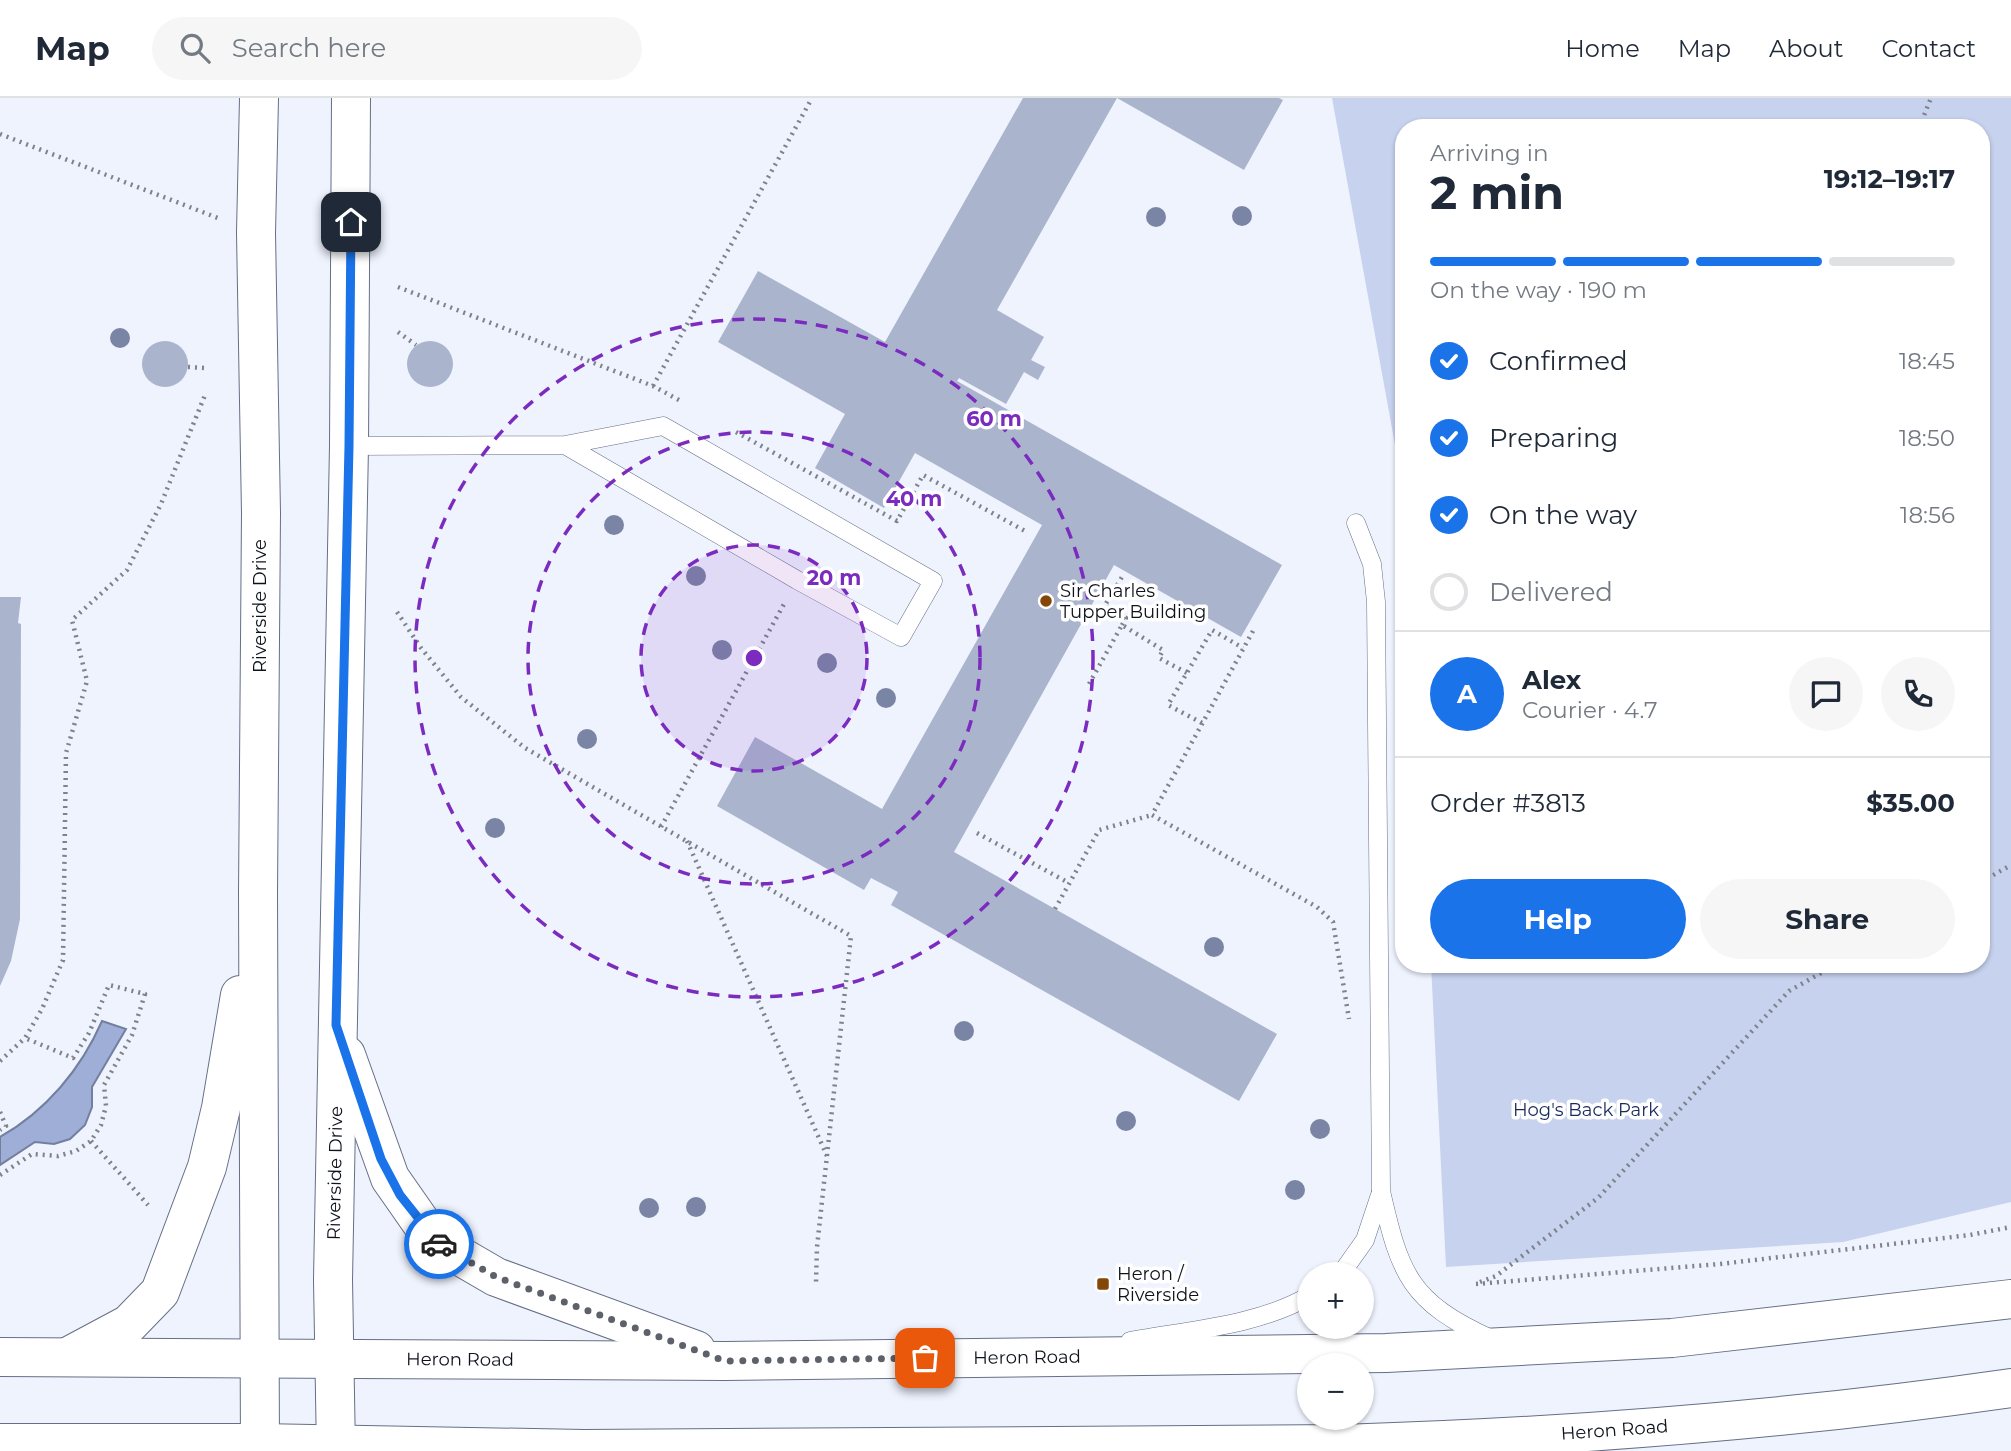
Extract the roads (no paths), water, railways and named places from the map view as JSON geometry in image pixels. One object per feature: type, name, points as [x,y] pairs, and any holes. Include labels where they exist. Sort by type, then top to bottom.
[{"type":"main road","name":"Riverside Drive","points":[[259,98],[256,233],[261,513],[258,893],[260,1447]]},
{"type":"main road","name":"Riverside Drive","points":[[336,1448],[333,1359],[336,1025],[349,446],[351,98]]},
{"type":"main road","points":[[66,1358],[129,1325],[160,1292],[207,1167],[221,1108],[258,893]]},
{"type":"main road","points":[[336,1025],[381,1159],[400,1195],[433,1241],[496,1277],[725,1361]]},
{"type":"main road","name":"Heron Road","points":[[0,1357],[725,1361],[1386,1353],[1672,1338],[2011,1298]]},
{"type":"main road","name":"Heron Road","points":[[0,1443],[580,1450],[1453,1440],[1786,1416],[2011,1388]]},
{"type":"lane","points":[[349,446],[565,445],[663,426],[933,582],[901,637],[797,580],[565,445]]},
{"type":"lane","points":[[1356,523],[1372,564],[1376,602],[1381,1191],[1401,1268],[1416,1287],[1432,1306],[1454,1322],[1512,1348]]},
{"type":"lane","points":[[1349,1262],[1365,1240],[1381,1191]]},
{"type":"lane","points":[[1047,1357],[1258,1316],[1297,1303]]},
{"type":"lane","points":[[969,1447],[1009,1451]]},
{"type":"place","name":"Sir Charles Tupper Building","points":[[1046,601]]},
{"type":"place","name":"Heron / Riverside","points":[[1103,1284]]},
{"type":"park label","name":"Hog's Back Park","points":[[1586,1110]]}]
